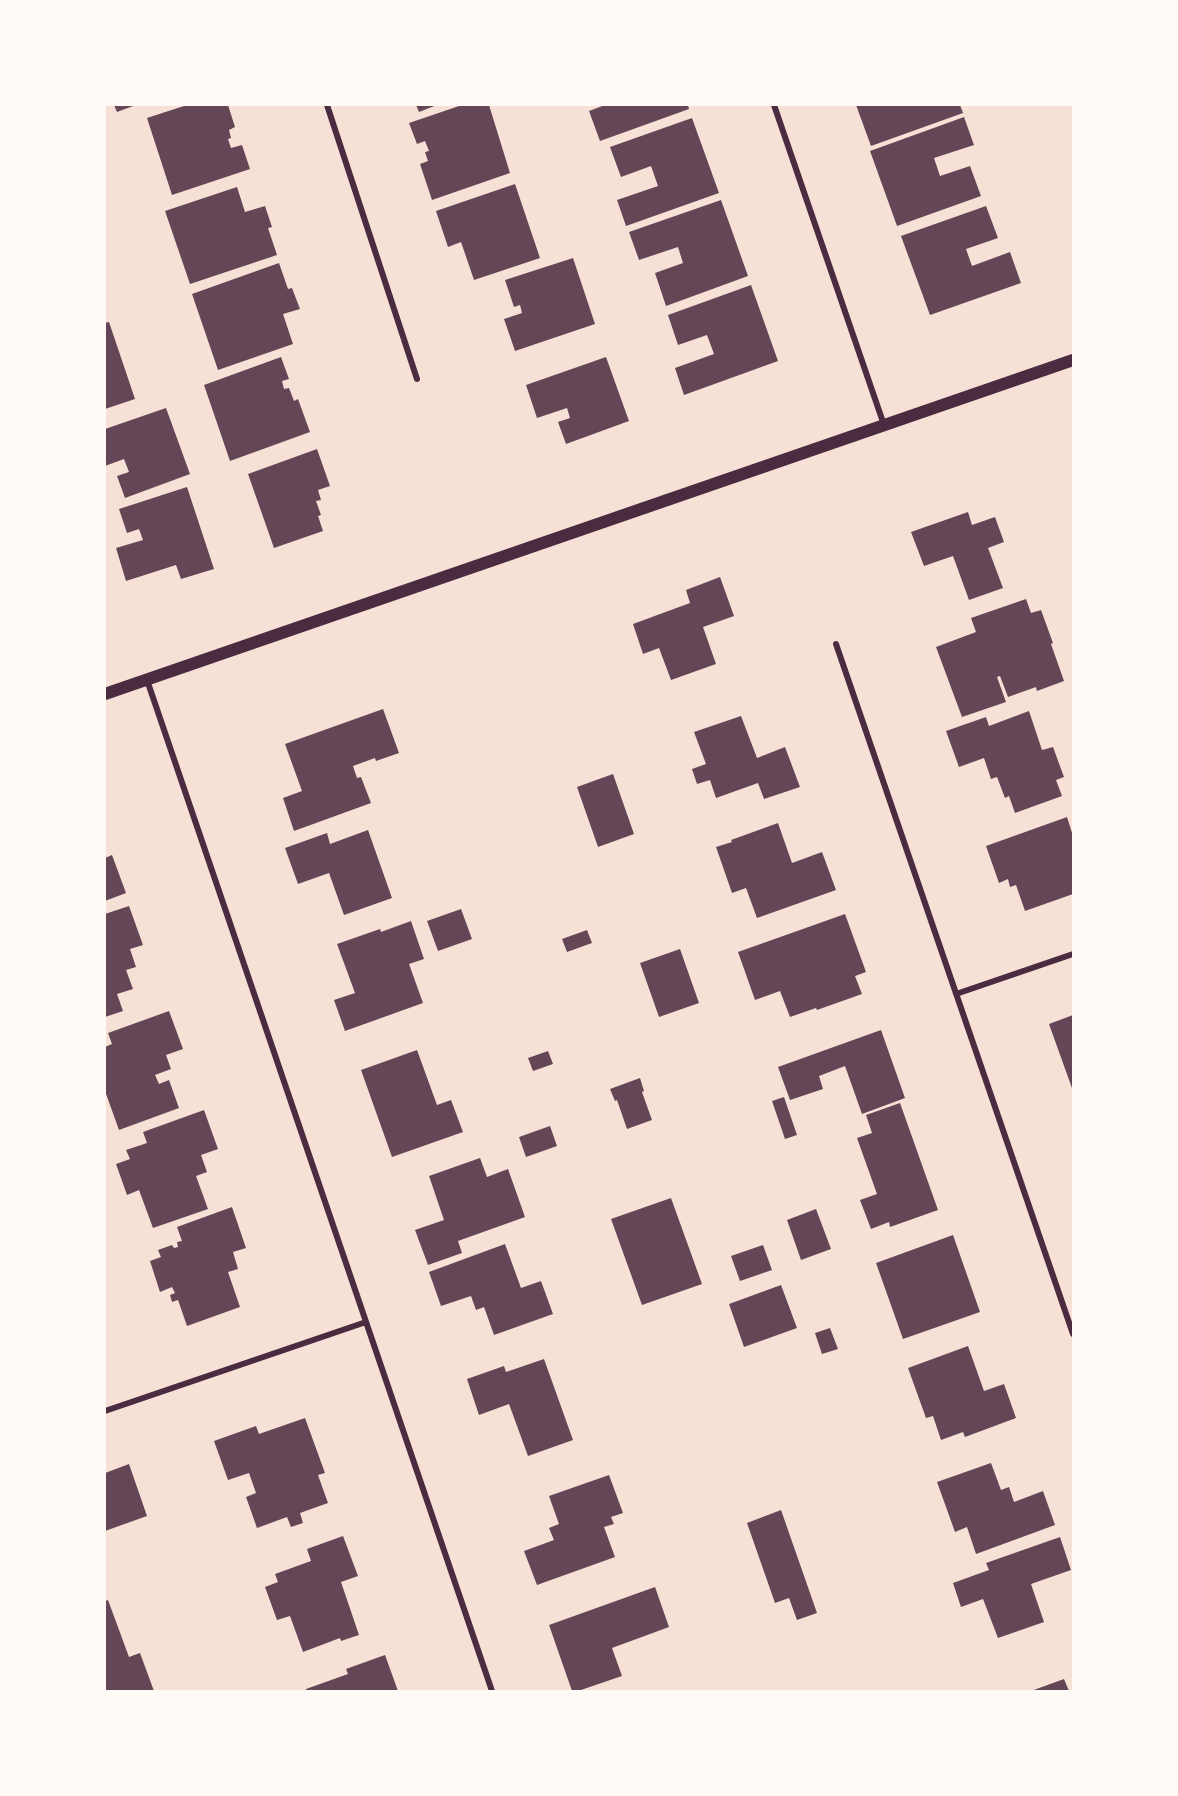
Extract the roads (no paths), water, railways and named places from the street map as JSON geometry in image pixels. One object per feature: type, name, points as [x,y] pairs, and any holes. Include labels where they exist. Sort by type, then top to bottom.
[{"type":"main road","points":[[105,694],[1073,360]]},
{"type":"street","points":[[327,105],[417,378]]},
{"type":"street","points":[[774,105],[884,425]]},
{"type":"street","points":[[836,644],[1073,1334]]},
{"type":"street","points":[[147,680],[492,1691]]},
{"type":"street","points":[[956,994],[1073,954]]},
{"type":"street","points":[[105,1411],[366,1322]]}]
